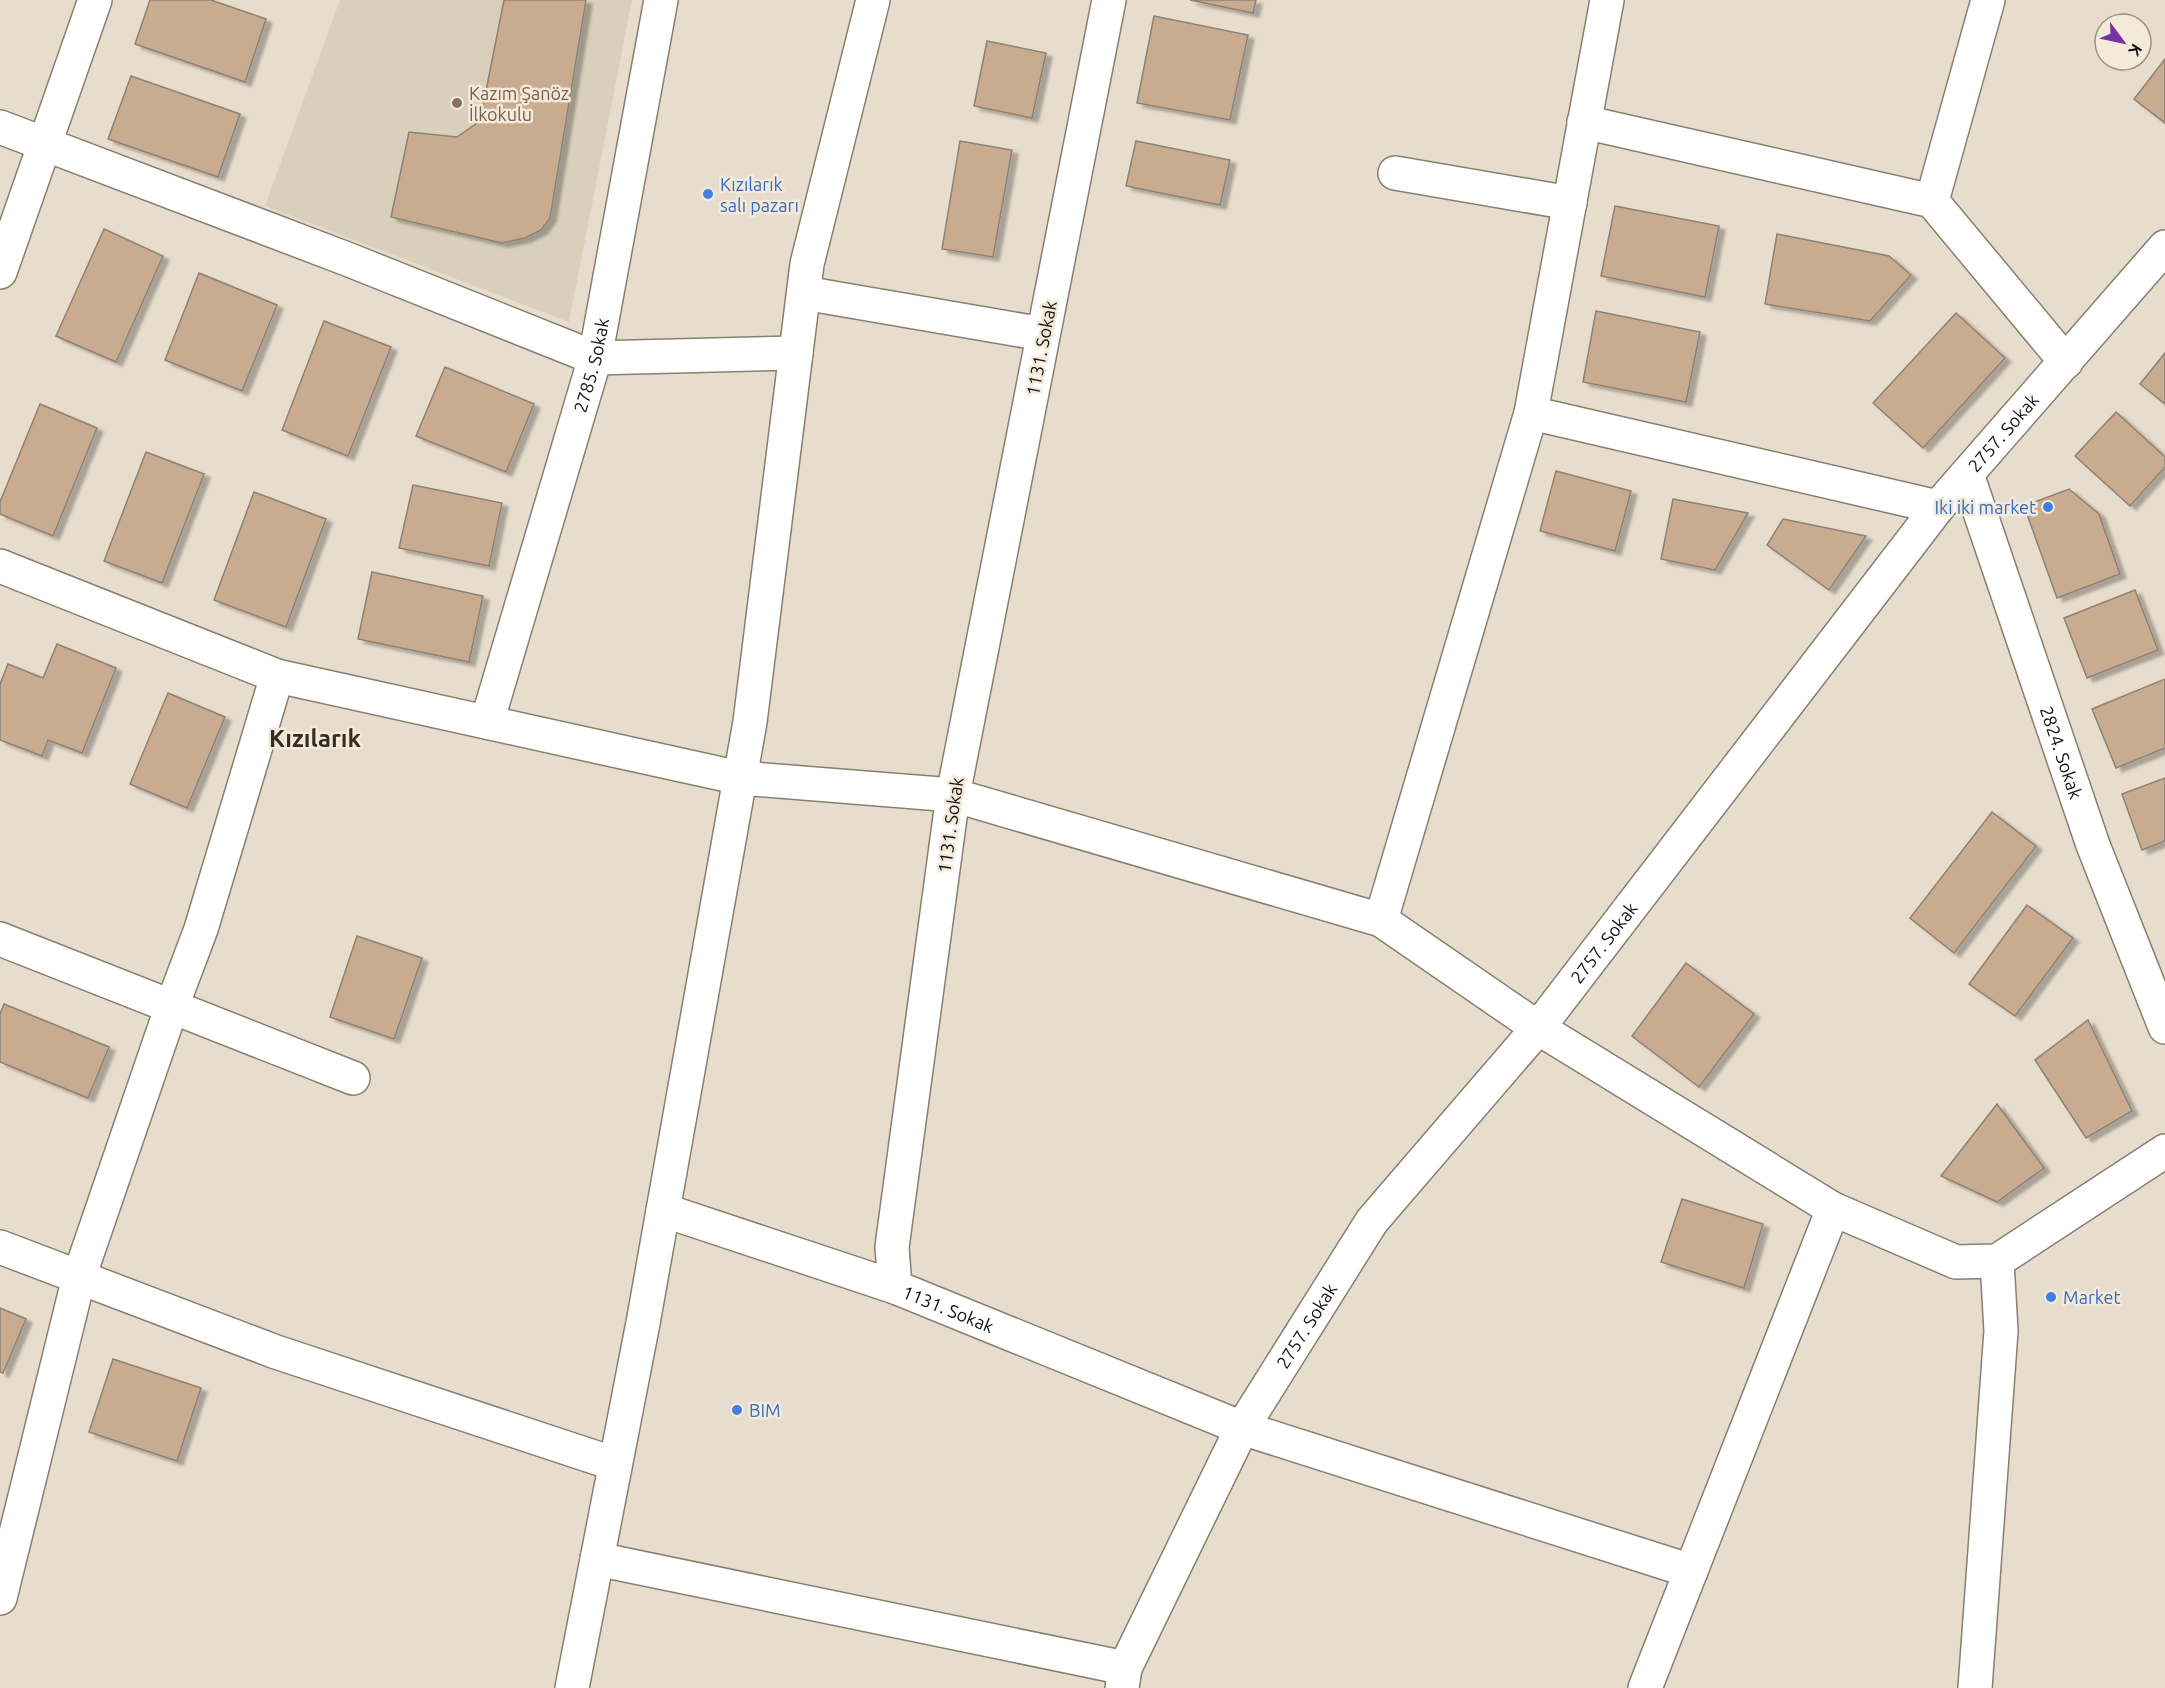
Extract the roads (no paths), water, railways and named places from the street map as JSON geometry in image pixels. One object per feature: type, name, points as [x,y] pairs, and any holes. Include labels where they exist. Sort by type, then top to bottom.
[{"type":"street","points":[[0,272],[95,0]]},
{"type":"street","name":"2785. Sokak","points":[[487,722],[595,358],[661,0]]},
{"type":"street","points":[[572,1688],[663,1210],[750,723],[807,264],[873,0]]},
{"type":"street","name":"1131. Sokak","points":[[1109,0],[953,795],[892,1247],[895,1287],[1242,1428],[1691,1571]]},
{"type":"street","points":[[1381,920],[1531,413],[1607,0]]},
{"type":"street","points":[[1932,201],[1988,0]]},
{"type":"street","points":[[1584,122],[1932,201],[2066,362]]},
{"type":"street","points":[[0,127],[347,259],[595,358],[796,353]]},
{"type":"street","points":[[1395,172],[1570,203]]},
{"type":"street","name":"2757. Sokak","points":[[1123,1678],[1242,1428],[1372,1221],[1538,1028],[1938,507],[2165,247]]},
{"type":"street","points":[[804,292],[1044,334]]},
{"type":"street","points":[[1531,413],[1938,507]]},
{"type":"street","name":"2824. Sokak","points":[[1967,474],[2093,845],[2165,1027]]},
{"type":"street","points":[[0,566],[277,676],[740,778],[953,795],[1381,920],[1538,1028],[1833,1209],[1956,1262],[1997,1261],[2165,1150]]},
{"type":"street","points":[[0,1598],[79,1277],[201,928],[277,676]]},
{"type":"street","points":[[0,939],[353,1078]]},
{"type":"street","points":[[1645,1688],[1833,1209]]},
{"type":"street","points":[[663,1210],[895,1287]]},
{"type":"street","points":[[0,1247],[276,1352],[615,1464]]},
{"type":"street","points":[[1975,1688],[2001,1331],[1997,1261]]},
{"type":"street","points":[[597,1559],[1123,1678]]},
{"type":"place","name":"Kazım Şanöz İlkokulu","points":[[457,103]]},
{"type":"place","name":"Kızılarık salı pazarı","points":[[708,194]]},
{"type":"place","name":"Iki iki market","points":[[2048,507]]},
{"type":"place","name":"Market","points":[[2051,1297]]},
{"type":"place","name":"BIM","points":[[737,1410]]},
{"type":"district","name":"Kızılarık","points":[[315,738]]}]
